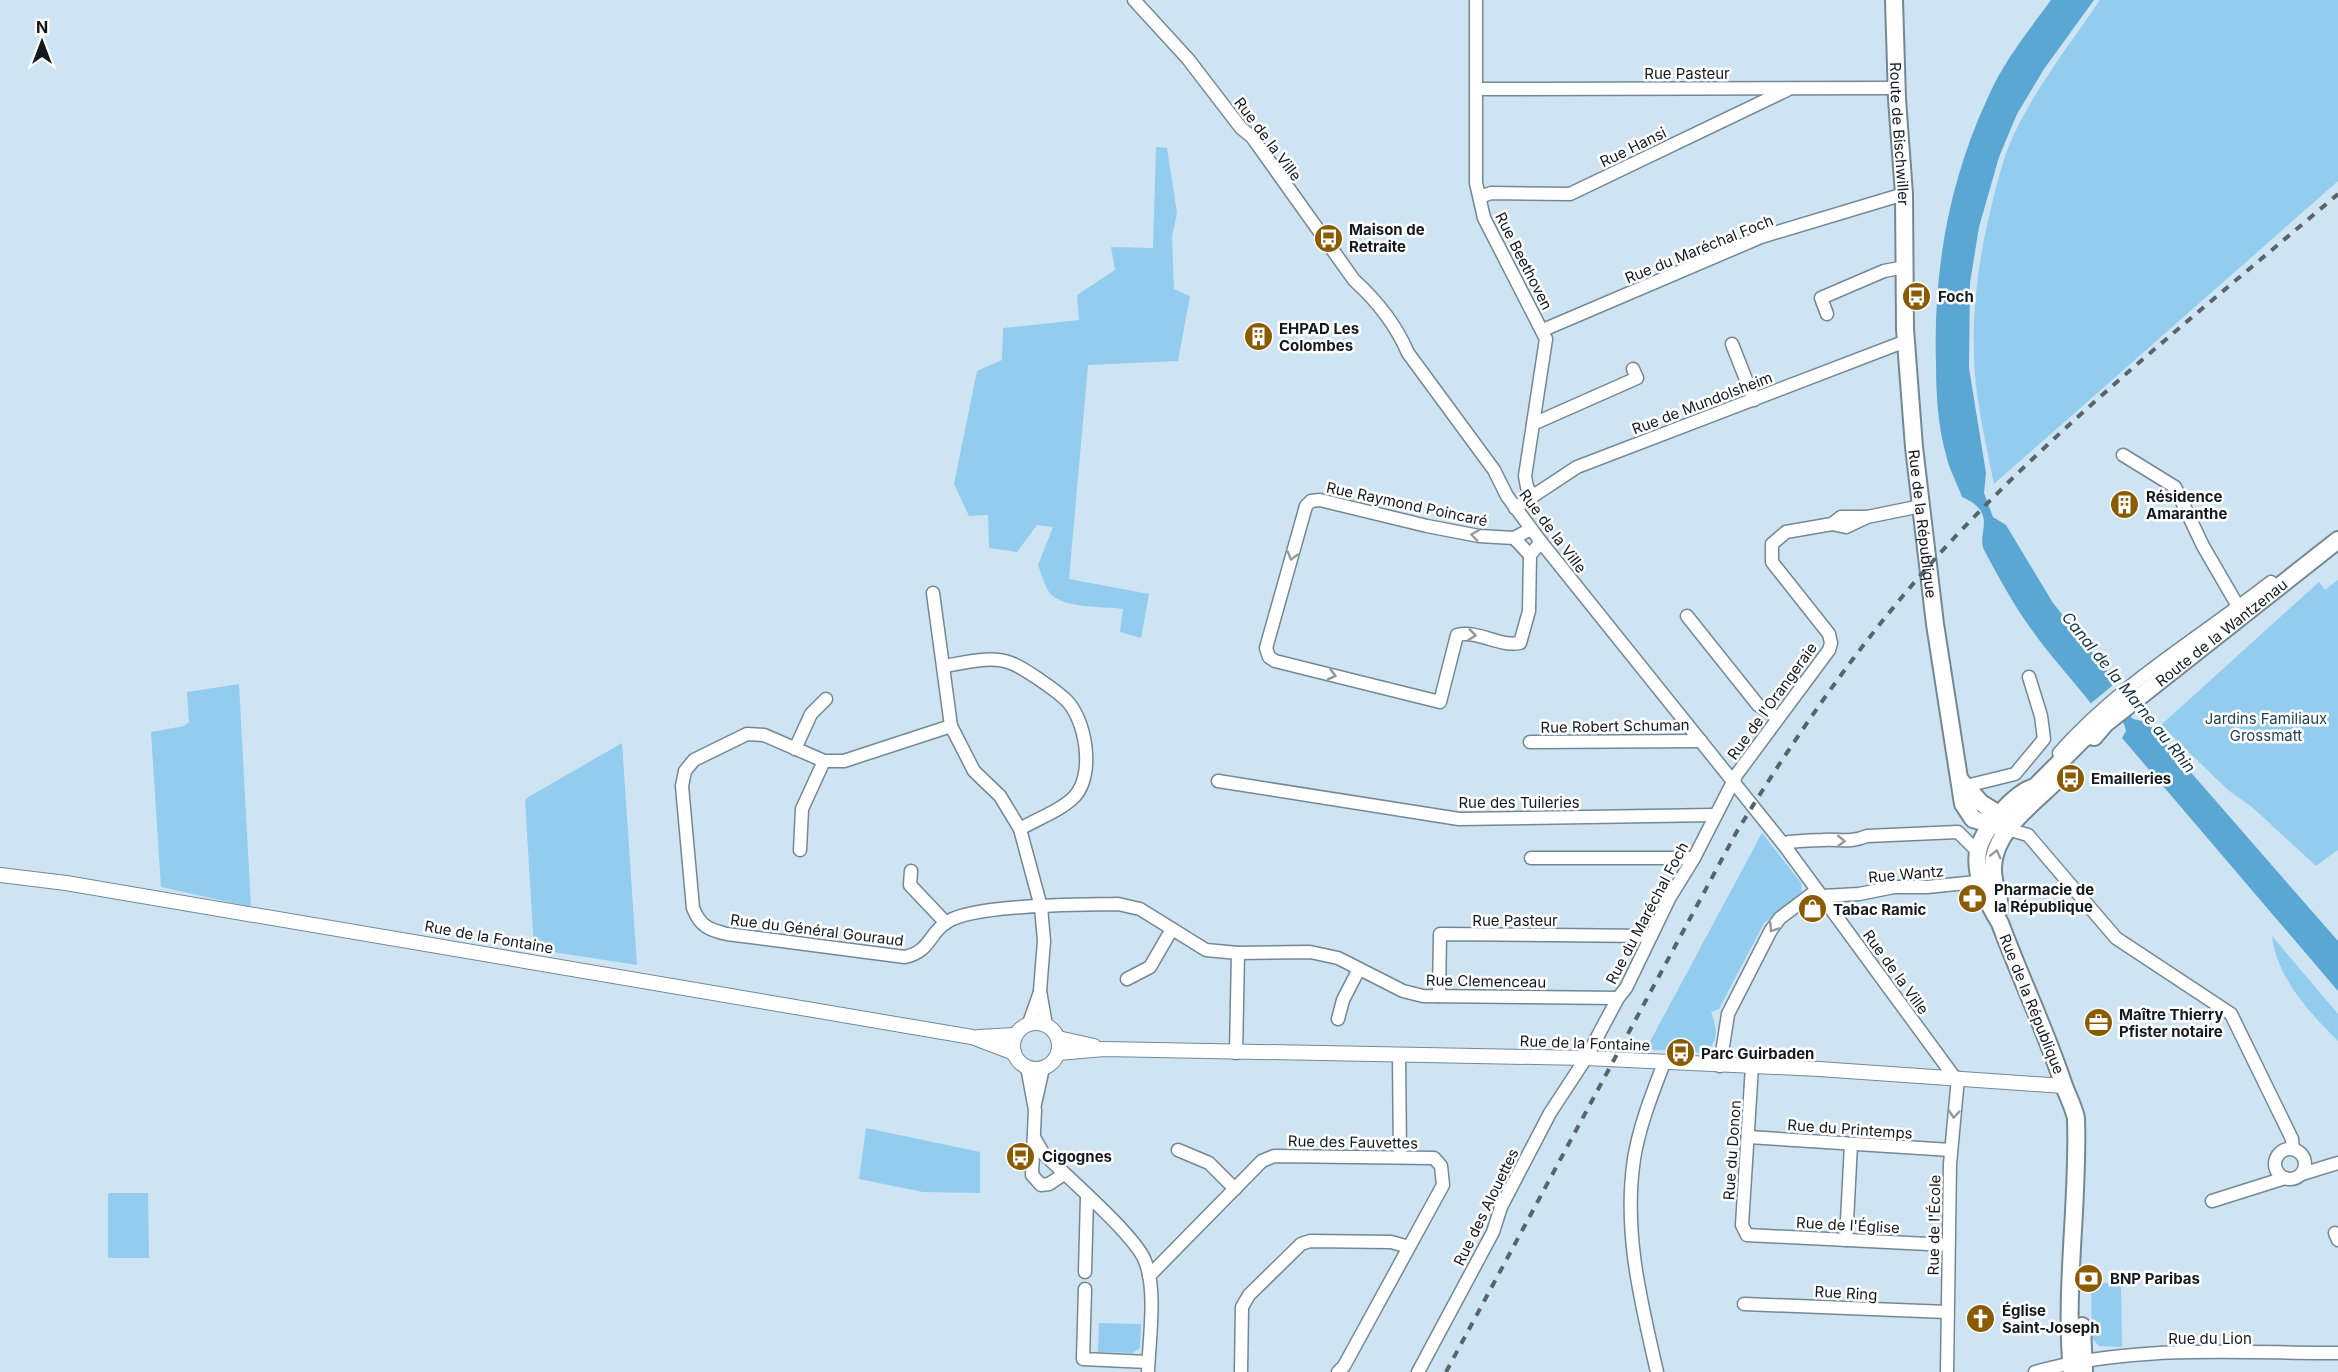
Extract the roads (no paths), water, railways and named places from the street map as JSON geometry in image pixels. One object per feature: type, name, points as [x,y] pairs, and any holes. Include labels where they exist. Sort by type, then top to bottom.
[{"type":"main road","name":"Route de Bischwiller","points":[[1894,0],[1904,194],[1905,267]]},
{"type":"main road","name":"Rue de la République","points":[[1905,267],[1906,341],[1921,506],[1935,624],[1963,783]]},
{"type":"main road","name":"Route de la Wantzenau","points":[[1999,824],[2026,789],[2035,787],[2100,722],[2135,691],[2338,540]]},
{"type":"main road","name":"Route de la Wantzenau","points":[[1999,824],[2046,793],[2100,722]]},
{"type":"main road","points":[[1963,783],[1999,824],[1977,850]]},
{"type":"main road","name":"Rue de la République","points":[[1987,881],[1999,824]]},
{"type":"main road","name":"Rue de la République","points":[[1977,850],[1987,881],[2000,904],[2000,922],[2044,1028],[2064,1086],[2072,1100],[2076,1118],[2070,1303],[2078,1367]]},
{"type":"street","name":"Rue de la Ville","points":[[1134,0],[1188,58],[1241,128],[1252,137],[1354,280],[1370,294],[1402,338],[1408,352],[1494,470],[1515,508],[1784,845],[1956,1078]]},
{"type":"street","name":"Rue Beethoven","points":[[1476,0],[1476,183],[1484,218],[1546,339],[1525,476],[1527,487],[1533,496]]},
{"type":"street","name":"Rue Hansi","points":[[1480,197],[1491,193],[1570,194],[1790,88]]},
{"type":"street","name":"Rue Pasteur","points":[[1477,89],[1897,88]]},
{"type":"street","name":"Rue du Maréchal Foch","points":[[1543,330],[1761,237],[1904,194]]},
{"type":"street","points":[[1827,314],[1821,298],[1884,271],[1905,267]]},
{"type":"street","name":"Rue de Mundolsheim","points":[[1515,508],[1577,467],[1906,341]]},
{"type":"street","points":[[1732,344],[1754,400]]},
{"type":"street","points":[[1533,424],[1637,378],[1633,369]]},
{"type":"street","points":[[2123,455],[2175,487],[2203,546],[2239,608]]},
{"type":"street","name":"Rue Raymond Poincaré","points":[[1514,538],[1479,536],[1320,500],[1311,501],[1306,506],[1266,648],[1269,657],[1275,661],[1440,702],[1457,635],[1468,633],[1512,644],[1520,643],[1529,610],[1530,555]]},
{"type":"street","name":"Rue de l'Orangeraie","points":[[1733,781],[1831,643],[1829,634],[1772,562],[1772,544],[1786,532],[1832,524],[1846,526],[1867,517],[1921,506]]},
{"type":"street","points":[[1531,529],[1514,538],[1530,555],[1541,542]]},
{"type":"street","name":"Route de la Wantzenau","points":[[2135,691],[2338,531]]},
{"type":"street","points":[[933,594],[951,726],[974,771],[1000,796],[1020,829],[1041,907],[1044,941],[1040,991],[1029,1023],[1015,1035],[1014,1053],[1019,1062],[1027,1067],[1043,1068],[1052,1063],[1058,1053],[1058,1038],[1046,1025],[1040,991]]},
{"type":"street","points":[[1687,616],[1758,705],[1778,718]]},
{"type":"street","points":[[944,666],[993,659],[1012,663],[1066,699],[1079,722],[1087,751],[1084,782],[1074,797],[1020,829]]},
{"type":"street","points":[[1963,783],[2015,774],[2044,739],[2041,716],[2029,677]]},
{"type":"street","points":[[795,749],[811,714],[826,699]]},
{"type":"street","name":"Rue du Général Gouraud","points":[[946,922],[919,954],[905,957],[727,934],[708,929],[697,920],[693,908],[682,786],[685,771],[694,760],[747,734],[764,735],[824,761],[844,761],[951,726]]},
{"type":"street","name":"Rue Robert Schuman","points":[[1530,742],[1701,741]]},
{"type":"street","points":[[800,850],[802,809],[824,761]]},
{"type":"street","name":"Rue des Tuileries","points":[[1218,781],[1459,819],[1714,815]]},
{"type":"street","name":"Rue du Maréchal Foch","points":[[1586,1058],[1618,998],[1644,956],[1651,936],[1733,781]]},
{"type":"street","points":[[1999,824],[2028,835],[2116,938],[2231,1014],[2292,1139],[2293,1149]]},
{"type":"street","points":[[1784,845],[1789,842],[1826,839],[1838,842],[1857,840],[1867,836],[1959,832],[1977,850]]},
{"type":"street","points":[[1531,858],[1694,858]]},
{"type":"street","points":[[912,871],[910,885],[946,922],[970,914],[1041,907]]},
{"type":"street","name":"Rue de la Fontaine","points":[[0,875],[149,896],[972,1037],[1014,1053]]},
{"type":"street","name":"Rue Wantz","points":[[1819,893],[1859,894],[1894,887],[1928,887],[1987,881]]},
{"type":"street","points":[[1720,1066],[1728,1014],[1771,930],[1780,918],[1819,893]]},
{"type":"street","name":"Rue Clemenceau","points":[[1041,907],[1118,904],[1140,909],[1206,950],[1238,953],[1310,952],[1338,958],[1403,991],[1439,996],[1618,998]]},
{"type":"street","points":[[1127,979],[1150,967],[1172,929]]},
{"type":"street","name":"Rue Pasteur","points":[[1439,996],[1440,934],[1651,936]]},
{"type":"street","points":[[1236,1053],[1238,953]]},
{"type":"street","points":[[1338,1019],[1343,999],[1359,969]]},
{"type":"street","points":[[1029,1023],[1046,1025]]},
{"type":"street","name":"Rue de la Fontaine","points":[[972,1037],[1015,1035]]},
{"type":"street","name":"Rue de la Fontaine","points":[[1058,1038],[1104,1049]]},
{"type":"street","name":"Rue de la Fontaine","points":[[1058,1053],[1104,1049],[1586,1058],[2064,1086]]},
{"type":"street","points":[[1400,1055],[1400,1157]]},
{"type":"street","name":"Rue des Alouettes","points":[[1418,1372],[1493,1232],[1501,1207],[1550,1113],[1586,1058]]},
{"type":"street","points":[[1657,1372],[1633,1260],[1631,1191],[1636,1147],[1664,1063]]},
{"type":"street","name":"Rue du Donon","points":[[1747,1235],[1742,1225],[1752,1066]]},
{"type":"street","points":[[1027,1067],[1034,1106],[1035,1139],[1032,1175],[1041,1185],[1049,1184],[1064,1174]]},
{"type":"street","points":[[1034,1106],[1043,1068]]},
{"type":"street","name":"Rue de l'École","points":[[1947,1372],[1948,1245],[1956,1078]]},
{"type":"street","name":"Rue du Printemps","points":[[1748,1137],[1951,1150]]},
{"type":"street","points":[[1035,1139],[1043,1153],[1130,1240],[1145,1260],[1149,1276],[1148,1367],[1083,1359],[1085,1289]]},
{"type":"street","points":[[1846,1240],[1851,1144]]},
{"type":"street","points":[[2285,1178],[2277,1172],[2276,1158],[2283,1151],[2293,1149],[2301,1153],[2305,1160],[2302,1174]]},
{"type":"street","points":[[1178,1150],[1209,1163],[1234,1189]]},
{"type":"street","name":"Rue des Fauvettes","points":[[1149,1276],[1262,1161],[1274,1156],[1434,1158],[1444,1174],[1443,1185],[1344,1366],[1338,1372]]},
{"type":"street","points":[[2212,1201],[2285,1178],[2294,1179],[2302,1174],[2338,1164]]},
{"type":"street","points":[[1085,1272],[1087,1197]]},
{"type":"street","name":"Rue de l'Église","points":[[1747,1235],[1948,1245]]},
{"type":"street","points":[[1240,1372],[1242,1307],[1249,1295],[1301,1244],[1310,1241],[1391,1242],[1409,1247]]},
{"type":"street","name":"Rue Ring","points":[[1744,1304],[1947,1312]]},
{"type":"street","name":"Rue du Lion","points":[[2035,1372],[2078,1367],[2152,1353],[2338,1353]]},
{"type":"railway","points":[[1446,1372],[1736,833],[1785,755],[1865,643],[1954,538],[2045,447],[2141,361],[2338,194]]},
{"type":"place","name":"Maison de Retraite","points":[[1328,238]]},
{"type":"place","name":"Foch","points":[[1917,296]]},
{"type":"place","name":"EHPAD Les Colombes","points":[[1258,337]]},
{"type":"place","name":"Résidence Amaranthe","points":[[2125,505]]},
{"type":"place","name":"Emailleries","points":[[2070,778]]},
{"type":"place","name":"Pharmacie de la République","points":[[1973,898]]},
{"type":"place","name":"Tabac Ramic","points":[[1812,909]]},
{"type":"place","name":"Maître Thierry Pfister notaire","points":[[2098,1023]]},
{"type":"place","name":"Parc Guirbaden","points":[[1680,1053]]},
{"type":"place","name":"Cigognes","points":[[1021,1156]]},
{"type":"place","name":"BNP Paribas","points":[[2089,1278]]},
{"type":"place","name":"Église Saint-Joseph","points":[[1981,1319]]},
{"type":"water label","name":"Canal de la Marne au Rhin","points":[[2129,692]]},
{"type":"park label","name":"Jardins Familiaux Grossmatt","points":[[2266,726]]}]
